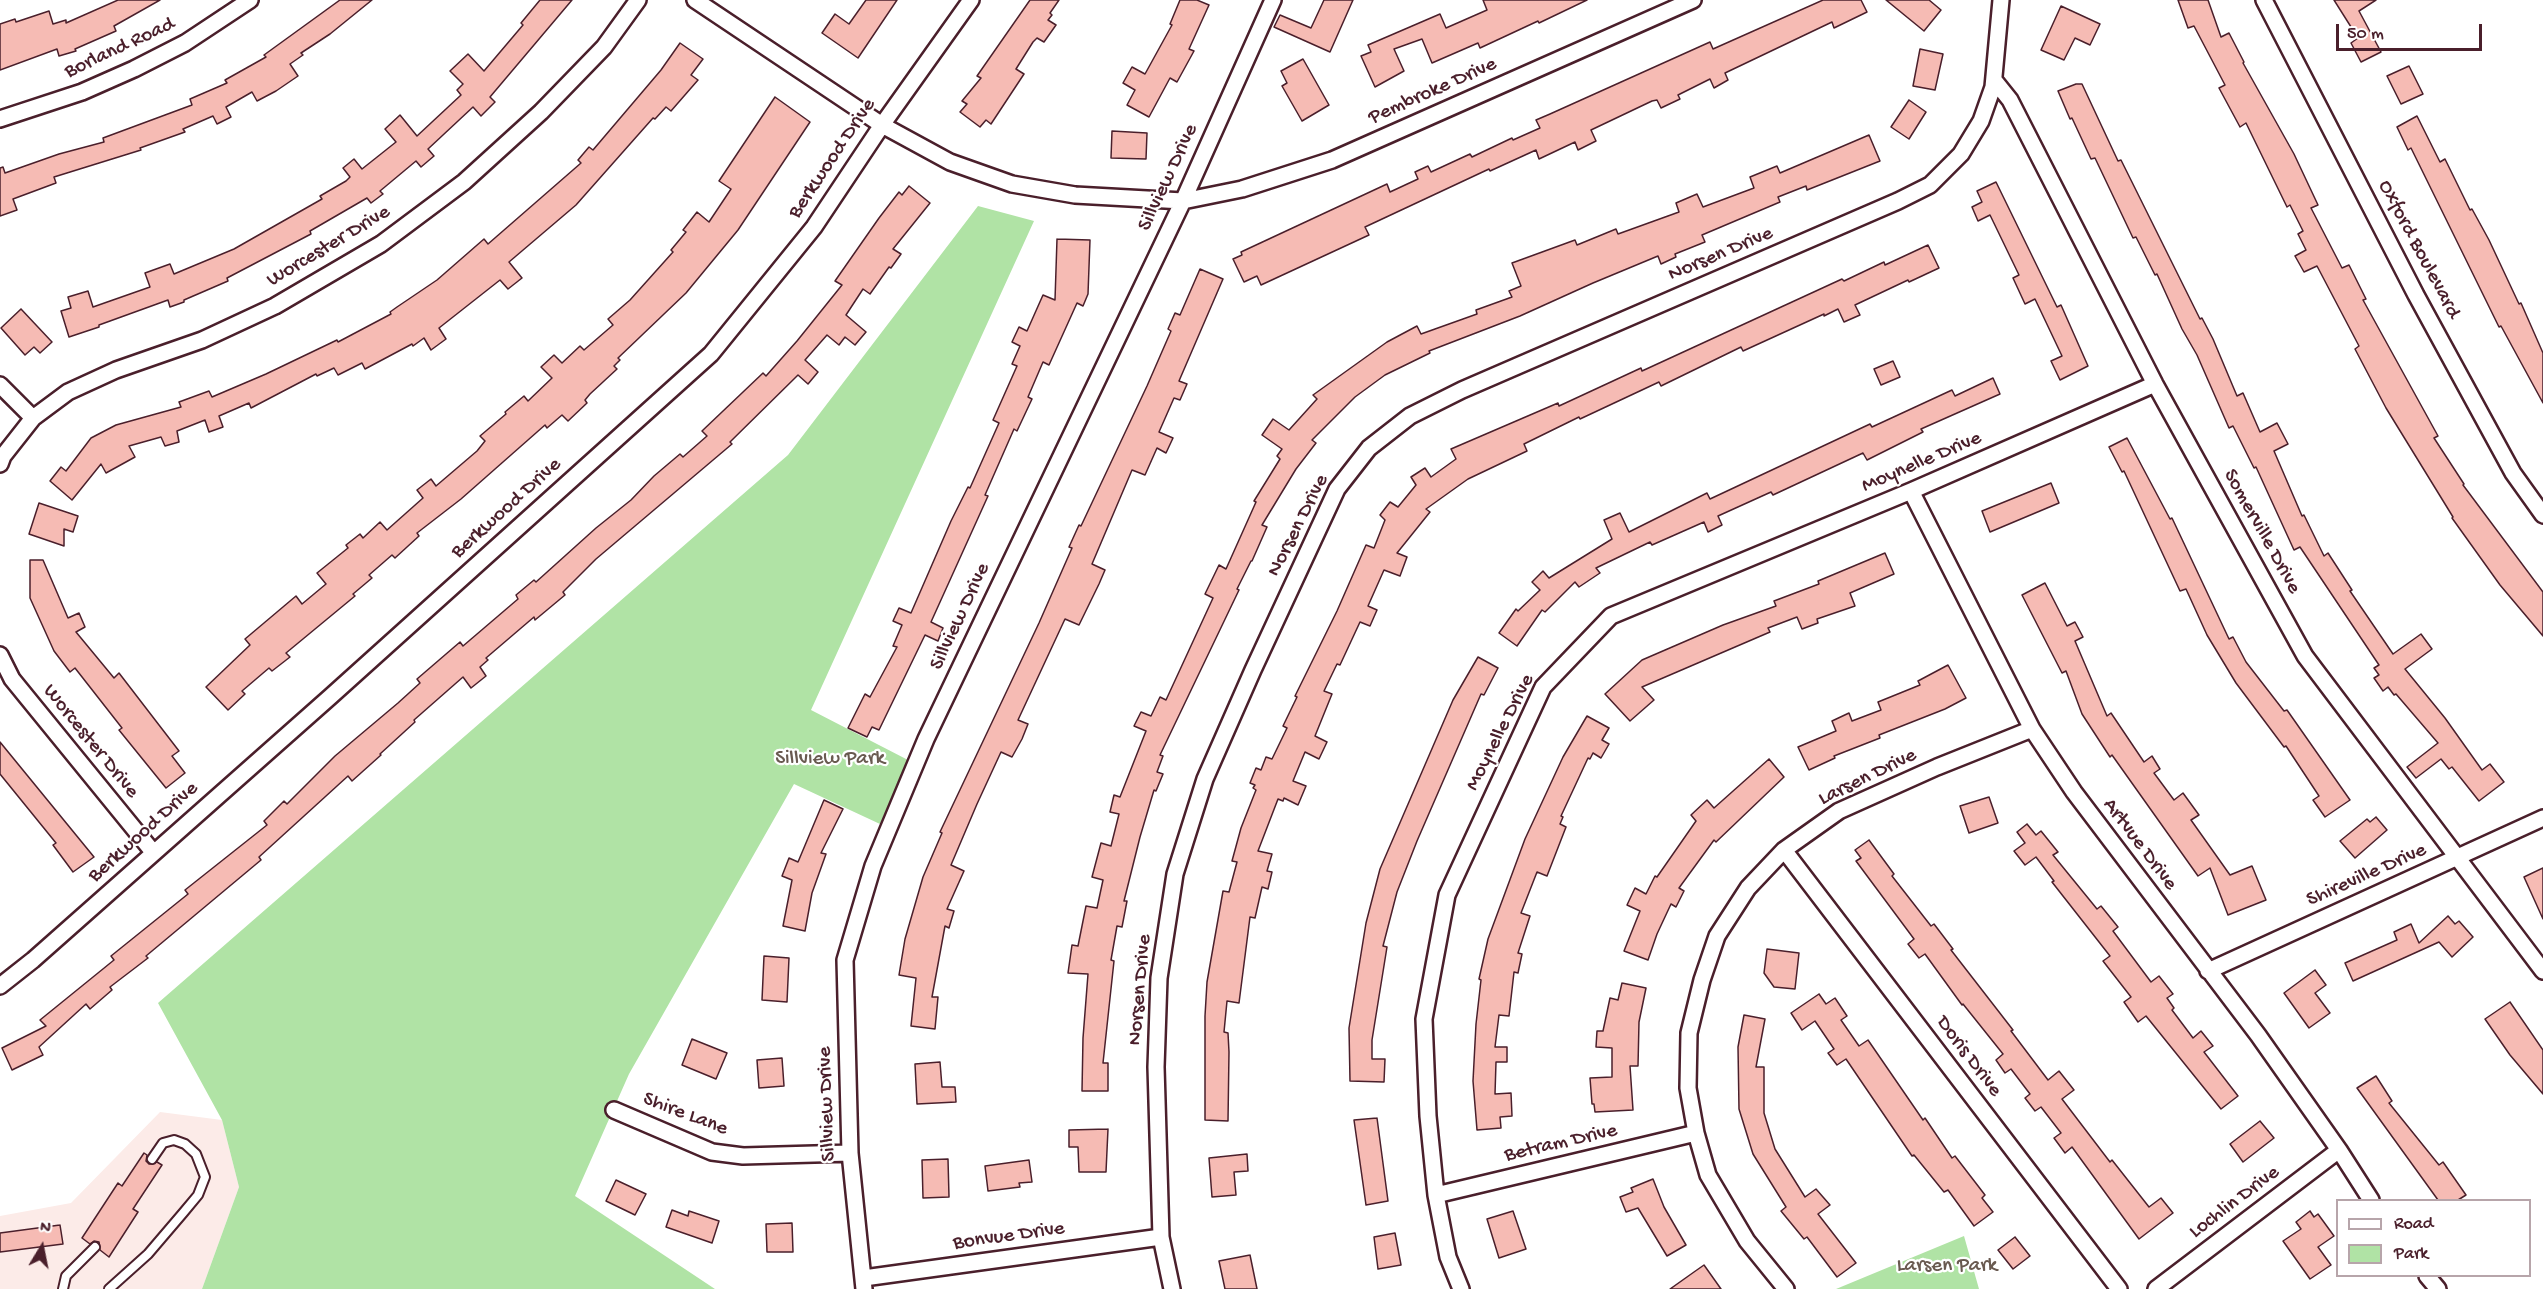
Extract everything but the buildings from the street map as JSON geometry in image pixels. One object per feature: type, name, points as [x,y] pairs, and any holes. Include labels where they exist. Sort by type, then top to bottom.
[{"type":"street","name":"Borland Road","points":[[0,119],[82,92],[134,69],[185,44],[250,0]]},
{"type":"street","name":"Worcester Drive","points":[[0,464],[3,456],[33,418],[68,392],[117,370],[202,340],[275,306],[381,244],[464,182],[541,112],[604,47],[638,0]]},
{"type":"street","name":"Pembroke Drive","points":[[695,0],[882,125],[950,162],[1012,184],[1075,195],[1183,201],[1242,189],[1332,160],[1693,0]]},
{"type":"street","name":"Berkwood Drive","points":[[0,986],[33,960],[330,697],[711,354],[814,226],[971,0]]},
{"type":"street","name":"Sillview Drive","points":[[864,1284],[850,1153],[845,960],[873,866],[926,739],[1183,201],[1273,0]]},
{"type":"street","name":"Norsen Drive","points":[[1172,1289],[1161,1237],[1155,1067],[1158,989],[1176,874],[1205,779],[1252,670],[1337,489],[1369,448],[1410,416],[1462,390],[1898,201],[1930,185],[1961,154],[1981,121],[1994,80],[2001,0]]},
{"type":"street","name":"Oxford Boulevard","points":[[2264,0],[2513,473],[2543,515]]},
{"type":"street","name":"Somerville Drive","points":[[1994,80],[2010,100],[2021,120],[2155,384],[2304,656],[2543,971]]},
{"type":"street","name":"Moynelle Drive","points":[[1461,1289],[1448,1257],[1436,1195],[1428,1116],[1424,1019],[1447,895],[1543,687],[1611,616],[1911,491],[2155,384]]},
{"type":"street","points":[[0,385],[33,418]]},
{"type":"street","name":"Artvue Drive","points":[[1911,491],[2032,729],[2074,792],[2258,1035],[2339,1149],[2370,1199]]},
{"type":"street","name":"Worcester Drive","points":[[0,655],[12,679],[153,852]]},
{"type":"street","name":"Larsen Drive","points":[[1785,1289],[1747,1241],[1708,1175],[1696,1133],[1688,1088],[1689,1033],[1702,980],[1717,936],[1748,888],[1784,850],[1839,811],[1937,767],[2032,729]]},
{"type":"street","name":"Shireville Drive","points":[[2208,971],[2543,818]]},
{"type":"street","name":"Doris Drive","points":[[1784,850],[2119,1289]]},
{"type":"street","name":"Shire Lane","points":[[614,1110],[712,1152],[743,1156],[850,1153]]},
{"type":"street","name":"Betram Drive","points":[[1436,1195],[1696,1133]]},
{"type":"street","name":"Lochlin Drive","points":[[2156,1289],[2339,1149]]},
{"type":"street","name":"Bonvue Drive","points":[[864,1284],[1161,1237]]},
{"type":"street","points":[[2429,1277],[2438,1289]]},
{"type":"lane","points":[[109,1289],[148,1254],[198,1196],[205,1177],[196,1154],[185,1144],[174,1140],[163,1143],[153,1159]]},
{"type":"lane","points":[[63,1289],[66,1276],[95,1247]]},
{"type":"shaded area","points":[[160,1112],[222,1120],[239,1187],[202,1289],[0,1289],[0,1216],[71,1203]]},
{"type":"green space","name":"Sillview Park","points":[[978,206],[1034,221],[811,710],[908,760],[880,824],[794,784],[629,1074],[575,1196],[715,1289],[202,1289],[239,1187],[222,1120],[158,1003],[788,455]]},
{"type":"green space","name":"Larsen Park","points":[[1964,1236],[1979,1289],[1836,1289]]}]
